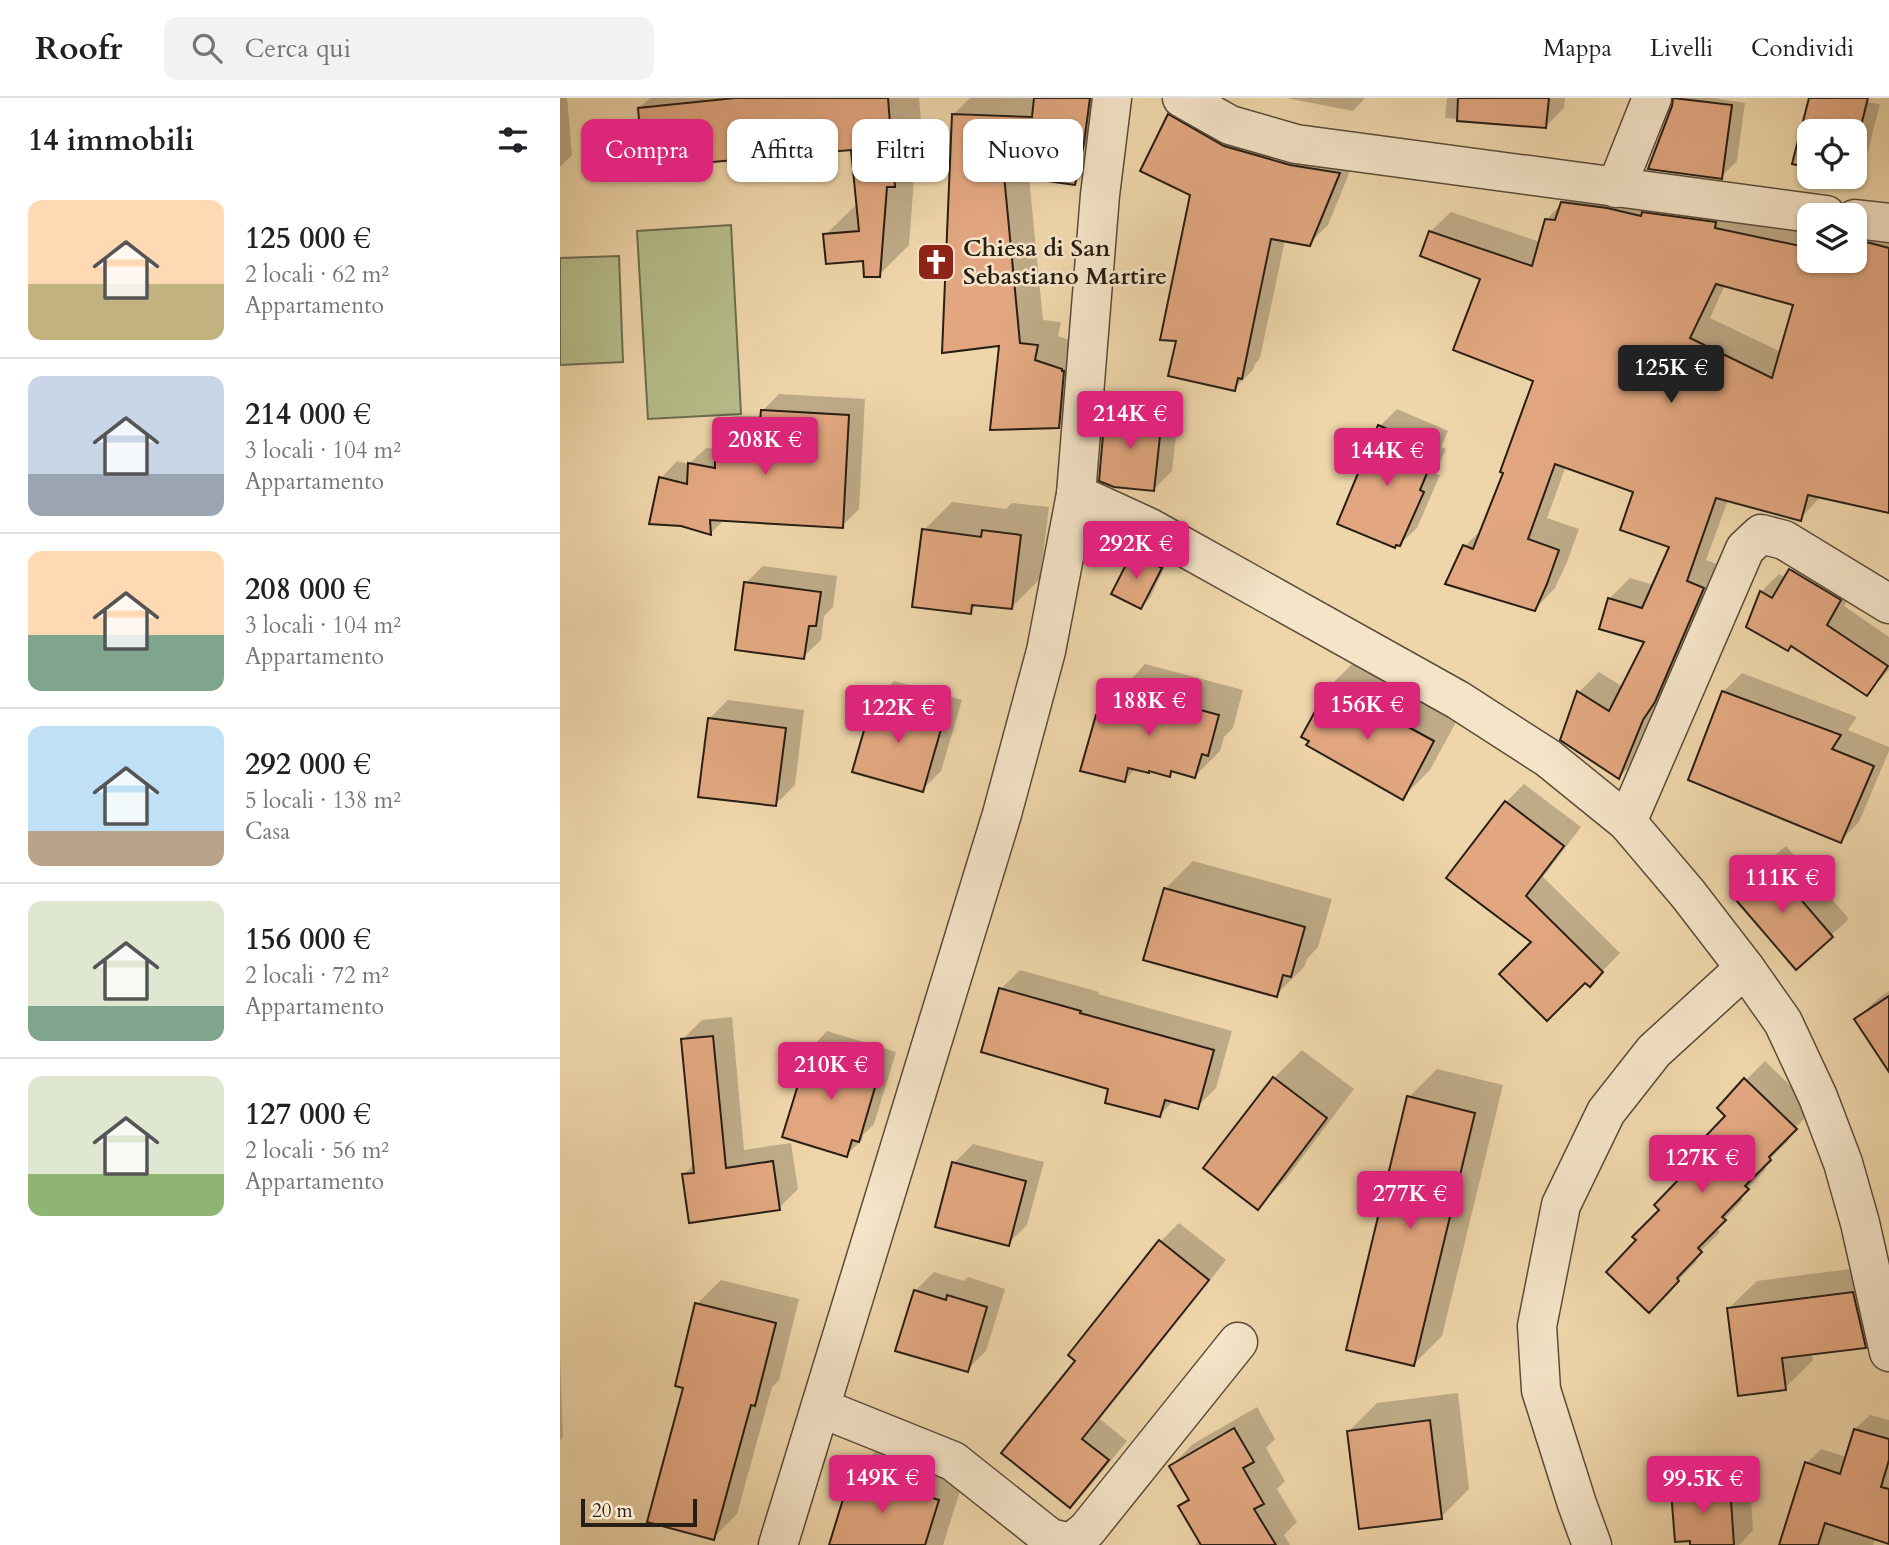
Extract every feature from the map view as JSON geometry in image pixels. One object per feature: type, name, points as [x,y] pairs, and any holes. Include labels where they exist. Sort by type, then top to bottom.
[{"type":"street","points":[[778,1545],[1002,814],[1046,651],[1076,494],[1100,195],[1112,98]]},
{"type":"street","points":[[1182,98],[1230,125],[1296,144],[1797,211]]},
{"type":"street","points":[[1616,188],[1652,98]]},
{"type":"street","points":[[1867,220],[1889,223]]},
{"type":"street","points":[[1076,494],[1150,528],[1458,700],[1548,758],[1627,822],[1688,894],[1783,1021],[1818,1097],[1843,1163],[1874,1213],[1889,1352]]},
{"type":"street","points":[[1627,822],[1745,549],[1761,534],[1784,540],[1889,604]]},
{"type":"street","points":[[1592,1545],[1541,1390],[1537,1326],[1561,1205],[1606,1111],[1654,1051],[1745,968]]},
{"type":"street","points":[[821,1408],[953,1461],[1050,1538],[1071,1543],[1087,1530],[1238,1342]]},
{"type":"green space","points":[[731,225],[741,414],[648,419],[637,231]]},
{"type":"green space","points":[[619,256],[623,362],[560,365],[560,258]]},
{"type":"building","points":[[735,98],[888,98],[890,119],[852,119],[852,160],[851,150],[838,151],[838,119],[727,119],[727,161],[713,162],[713,119],[639,119],[638,108]]},
{"type":"building","points":[[1034,98],[1090,98],[1083,148],[1083,119],[963,119],[963,182],[1005,182],[1020,343],[1038,345],[1035,360],[1064,371],[1059,428],[990,430],[999,346],[942,353],[952,114],[1032,117]]},
{"type":"building","points":[[1458,98],[1549,98],[1546,128],[1457,121]]},
{"type":"building","points":[[1673,98],[1732,105],[1722,179],[1648,169]]},
{"type":"building","points":[[1809,98],[1868,98],[1863,119],[1804,119]]},
{"type":"building","points":[[1168,114],[1224,146],[1290,165],[1340,173],[1310,246],[1271,239],[1242,379],[1238,378],[1235,391],[1168,376],[1176,341],[1160,340],[1190,195],[1140,171]]},
{"type":"building","points":[[1797,145],[1797,165],[1792,164]]},
{"type":"building","points":[[854,182],[895,182],[895,187],[887,187],[880,277],[864,277],[863,261],[826,264],[823,234],[859,231]]},
{"type":"building","points":[[1054,182],[1076,182],[1075,185]]},
{"type":"building","points":[[1561,202],[1641,216],[1642,212],[1716,222],[1715,228],[1797,245],[1797,273],[1867,273],[1867,243],[1889,248],[1889,513],[1808,495],[1801,521],[1716,498],[1687,581],[1704,588],[1619,779],[1560,740],[1577,691],[1609,711],[1644,642],[1599,629],[1608,598],[1642,608],[1669,547],[1620,530],[1633,492],[1555,464],[1528,539],[1559,550],[1535,611],[1445,584],[1463,545],[1473,549],[1503,473],[1500,472],[1533,381],[1453,350],[1480,279],[1420,256],[1429,231],[1532,266],[1545,219],[1555,220]],"holes":[[[1716,284],[1793,305],[1772,378],[1690,338]]]},
{"type":"building","points":[[761,410],[849,415],[843,528],[710,520],[711,535],[681,526],[649,524],[659,477],[687,484],[688,463],[715,468],[715,432],[759,432]]},
{"type":"building","points":[[1105,412],[1162,418],[1154,491],[1114,487],[1099,481]]},
{"type":"building","points":[[1378,425],[1432,448],[1425,464],[1430,466],[1420,490],[1424,492],[1400,546],[1396,545],[1395,548],[1337,524]]},
{"type":"building","points":[[922,529],[981,537],[982,530],[1021,535],[1012,609],[972,605],[971,614],[912,607]]},
{"type":"building","points":[[1132,553],[1162,568],[1141,609],[1111,594]]},
{"type":"building","points":[[1789,569],[1841,600],[1827,625],[1888,666],[1867,696],[1791,646],[1788,651],[1746,627],[1760,591],[1772,598]]},
{"type":"building","points":[[744,582],[821,592],[816,626],[809,626],[804,659],[735,650]]},
{"type":"building","points":[[1330,684],[1434,741],[1403,800],[1306,745],[1309,741],[1301,737]]},
{"type":"building","points":[[1119,688],[1219,715],[1208,756],[1202,754],[1195,778],[1171,771],[1170,777],[1128,768],[1125,782],[1080,771],[1096,715],[1111,719]]},
{"type":"building","points":[[1722,691],[1841,735],[1832,749],[1874,766],[1841,843],[1688,780]]},
{"type":"building","points":[[873,699],[944,719],[923,792],[852,772]]},
{"type":"building","points":[[708,718],[786,728],[776,806],[698,797]]},
{"type":"building","points":[[1505,801],[1564,846],[1526,896],[1603,972],[1590,987],[1585,983],[1547,1021],[1499,974],[1531,942],[1446,878]]},
{"type":"building","points":[[1768,861],[1833,937],[1796,970],[1730,893]]},
{"type":"building","points":[[1164,888],[1305,927],[1291,977],[1283,975],[1277,997],[1143,960]]},
{"type":"building","points":[[999,988],[1214,1050],[1198,1109],[1165,1100],[1160,1117],[1105,1103],[1108,1089],[981,1052]]},
{"type":"building","points":[[1889,996],[1889,1072],[1854,1019]]},
{"type":"building","points":[[713,1036],[726,1168],[773,1161],[780,1210],[689,1223],[682,1174],[694,1173],[681,1039]]},
{"type":"building","points":[[810,1046],[881,1067],[859,1142],[852,1140],[847,1157],[782,1137]]},
{"type":"building","points":[[1273,1077],[1327,1118],[1258,1210],[1203,1168]]},
{"type":"building","points":[[1744,1078],[1797,1129],[1745,1186],[1749,1189],[1722,1217],[1726,1220],[1698,1248],[1702,1252],[1649,1313],[1606,1272],[1636,1240],[1632,1237],[1659,1210],[1654,1205],[1681,1177],[1676,1173],[1703,1146],[1700,1142],[1725,1116],[1717,1108]]},
{"type":"building","points":[[1407,1096],[1475,1113],[1414,1366],[1346,1350]]},
{"type":"building","points":[[952,1162],[1026,1181],[1009,1246],[935,1227]]},
{"type":"building","points":[[1159,1240],[1209,1280],[1082,1439],[1109,1460],[1070,1508],[1001,1453],[1075,1361],[1068,1355]]},
{"type":"building","points":[[914,1290],[946,1300],[947,1295],[987,1307],[968,1372],[895,1351]]},
{"type":"building","points":[[1853,1292],[1866,1348],[1782,1358],[1786,1390],[1738,1396],[1727,1308]]},
{"type":"building","points":[[695,1303],[776,1323],[755,1406],[751,1405],[714,1540],[647,1522],[683,1388],[675,1386]]},
{"type":"building","points":[[1430,1420],[1442,1519],[1359,1529],[1347,1431]]},
{"type":"building","points":[[1234,1428],[1254,1462],[1243,1468],[1264,1504],[1254,1509],[1276,1545],[1201,1545],[1178,1506],[1189,1500],[1169,1466]]},
{"type":"building","points":[[1854,1429],[1889,1439],[1889,1460],[1881,1487],[1889,1489],[1889,1544],[1825,1523],[1818,1545],[1779,1545],[1805,1462],[1840,1474]]},
{"type":"building","points":[[851,1473],[939,1500],[925,1545],[829,1545]]},
{"type":"building","points":[[1730,1486],[1734,1545],[1690,1545],[1690,1541],[1675,1542],[1671,1491]]},
{"type":"place","name":"Chiesa di San Sebastiano Martire","points":[[936,262]]}]
